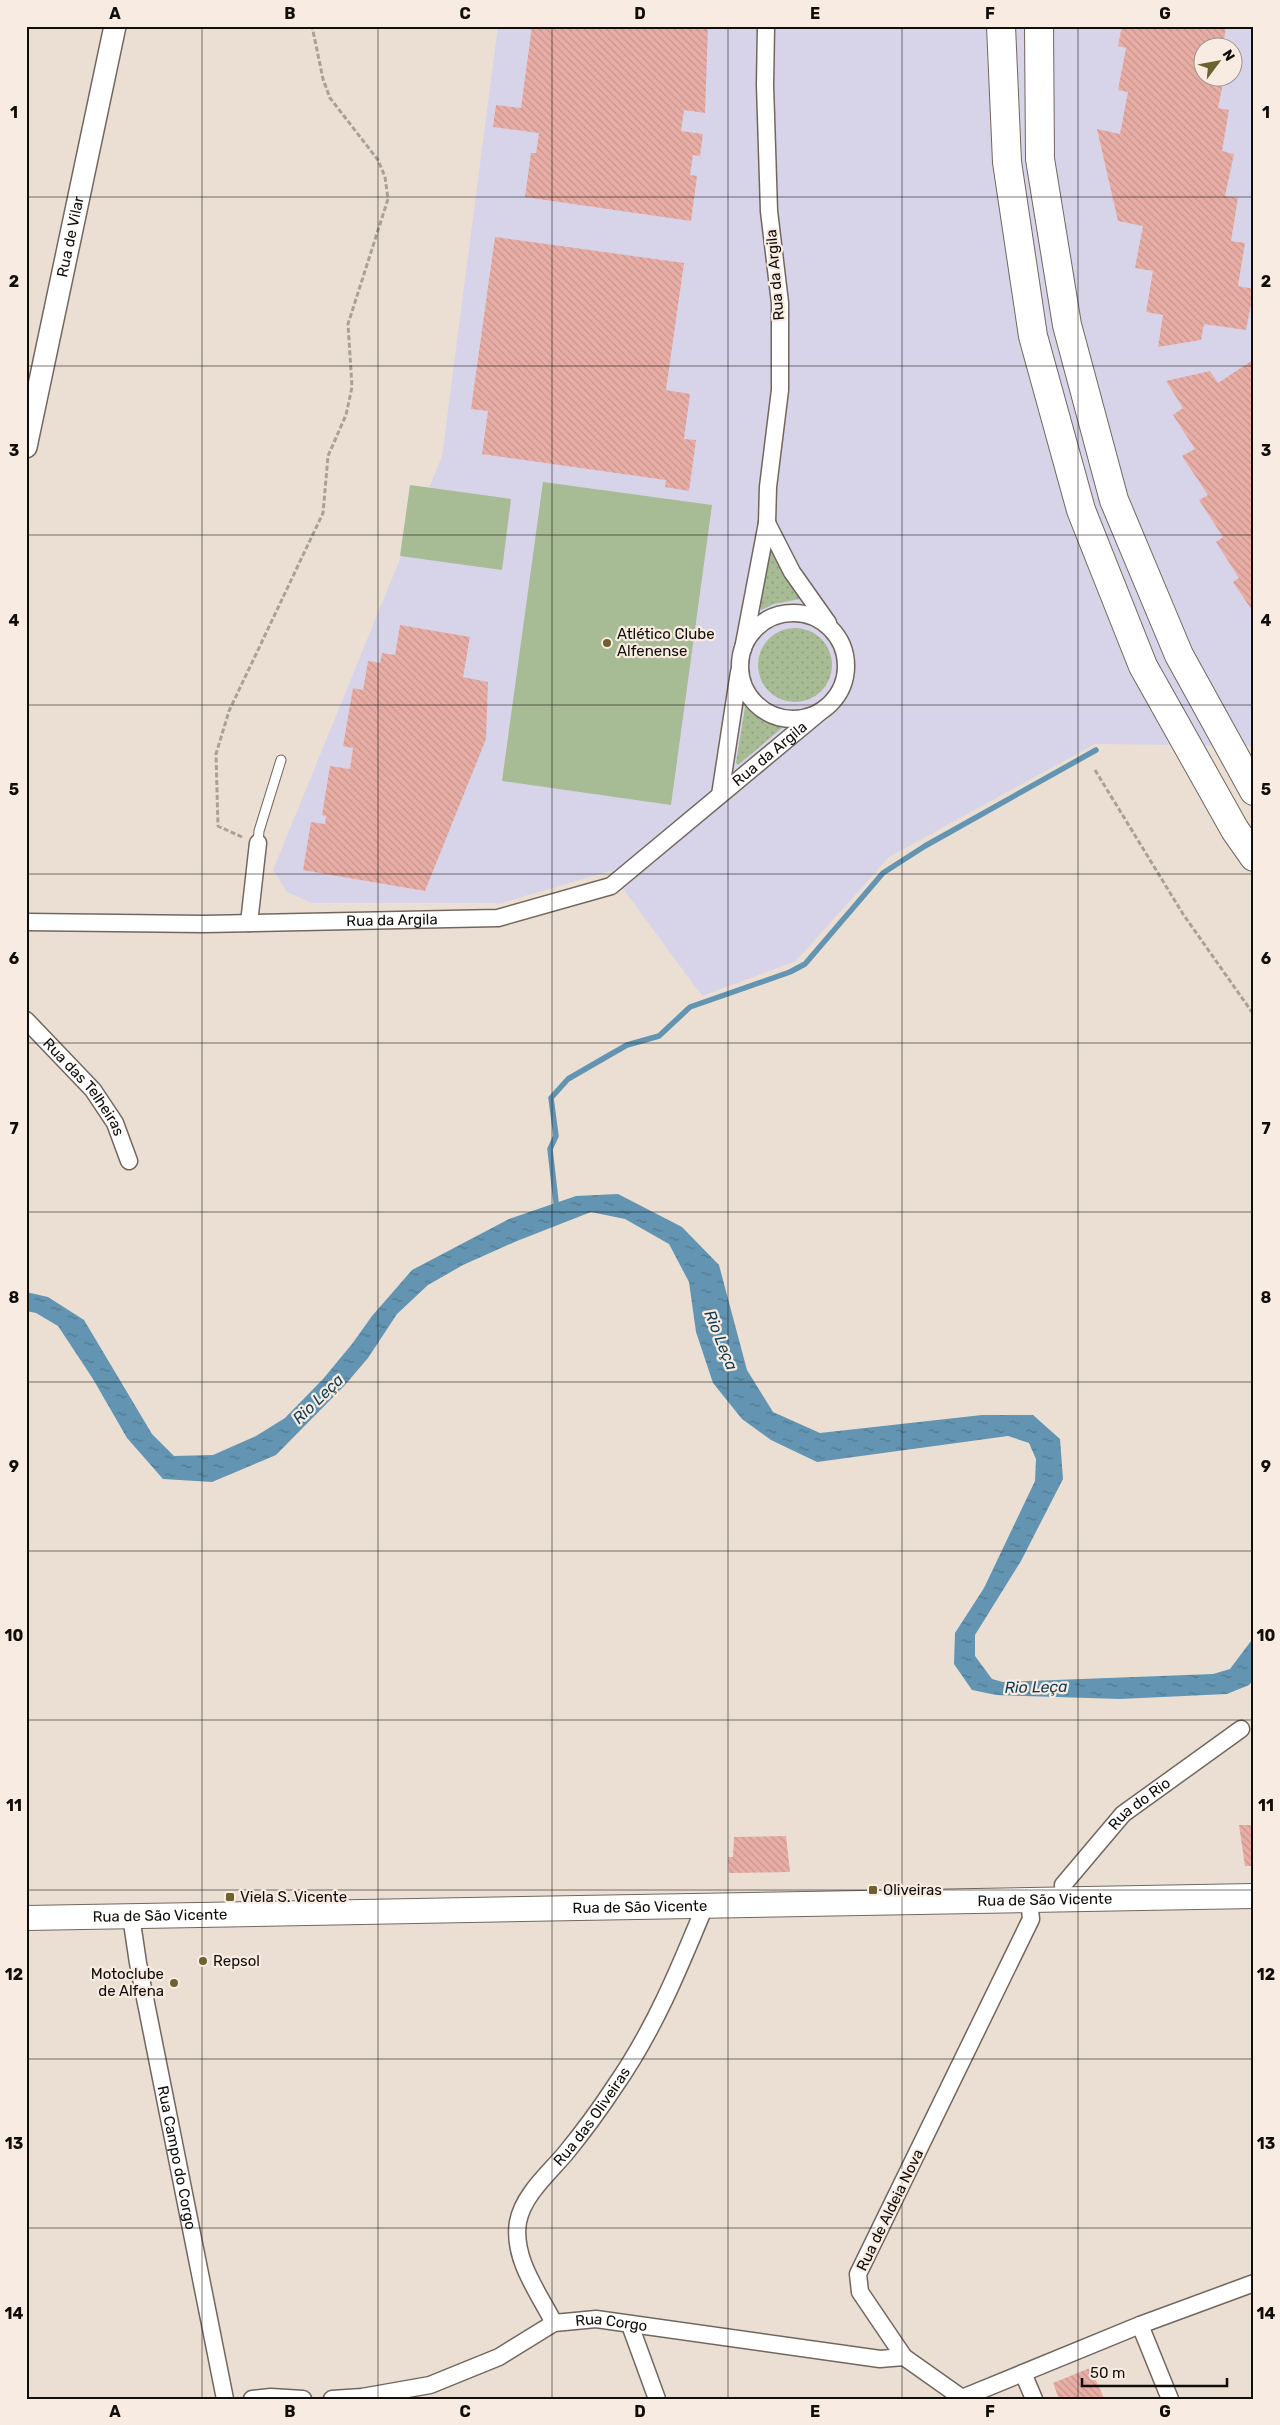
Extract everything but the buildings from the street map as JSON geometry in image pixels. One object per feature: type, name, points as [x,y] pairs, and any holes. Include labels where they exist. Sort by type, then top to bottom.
[{"type":"highway","points":[[1001,26],[1007,162],[1033,336],[1081,510],[1143,666],[1235,830],[1254,857]]},
{"type":"highway","points":[[1039,26],[1042,168],[1067,325],[1114,500],[1179,655],[1254,792]]},
{"type":"main road","name":"Rua de São Vicente","points":[[26,1918],[1254,1896]]},
{"type":"street","name":"Rua de Vilar","points":[[26,447],[115,26]]},
{"type":"street","name":"Rua da Argila","points":[[720,795],[740,665],[767,523],[768,487],[780,390],[780,302],[769,211],[765,85],[766,26]]},
{"type":"street","name":"Rua da Argila","points":[[26,922],[249,923],[498,918],[611,886],[833,701],[842,686],[846,670],[845,653],[838,637],[792,572],[767,523]]},
{"type":"street","name":"Rua da Argila","points":[[743,648],[751,634],[763,622],[778,615],[795,612],[812,616],[826,624],[838,637]]},
{"type":"street","name":"Rua da Argila","points":[[740,665],[743,682],[750,696],[761,708],[774,715],[790,719],[805,718],[820,712]]},
{"type":"street","points":[[249,923],[258,843]]},
{"type":"street","name":"Rua das Telheiras","points":[[26,1020],[92,1090],[115,1123],[130,1161]]},
{"type":"street","name":"Rua do Rio","points":[[1064,1899],[1063,1885],[1123,1814],[1241,1730]]},
{"type":"street","name":"Rua de Aldeia Nova","points":[[1029,1900],[1031,1919],[858,2274],[860,2292],[904,2357],[962,2398],[1140,2325],[1254,2283]]},
{"type":"street","name":"Rua das Oliveiras","points":[[554,2323],[518,2253],[518,2221],[529,2197],[567,2152],[610,2094],[649,2032],[671,1987],[705,1906]]},
{"type":"street","name":"Rua Campo do Corgo","points":[[131,1916],[138,1963],[225,2399]]},
{"type":"street","name":"Rua Corgo","points":[[332,2399],[362,2397],[430,2385],[499,2357],[554,2323],[596,2319],[880,2359],[904,2357]]},
{"type":"street","points":[[630,2325],[657,2399]]},
{"type":"street","points":[[1140,2325],[1170,2399]]},
{"type":"street","points":[[1023,2374],[1034,2399]]},
{"type":"street","points":[[252,2399],[271,2397],[302,2399]]},
{"type":"lane","points":[[258,843],[259,831],[282,760]]},
{"type":"path","points":[[258,843],[218,826],[216,754],[229,711],[324,513],[328,456],[346,416],[352,387],[348,324],[388,199],[385,177],[378,160],[330,98],[322,80],[312,26]]},
{"type":"path","points":[[1095,770],[1183,914],[1254,1014]]},
{"type":"shaded area","points":[[498,26],[1254,26],[1254,746],[1095,744],[889,857],[796,961],[702,996],[610,871],[501,903],[312,903],[287,892],[273,870],[442,456]]},
{"type":"green space","name":"Atlético Clube Alfenense","points":[[543,482],[712,505],[671,805],[502,781]]},
{"type":"green space","points":[[410,485],[511,499],[502,570],[400,556]]},
{"type":"green space","points":[[770,547],[782,572],[800,599],[774,604],[761,610],[760,607]]},
{"type":"green space","points":[[795,628],[809,631],[821,639],[829,651],[832,665],[829,679],[821,691],[809,699],[795,702],[781,699],[769,691],[761,679],[758,665],[761,651],[769,639],[781,631]]},
{"type":"green space","points":[[745,707],[764,721],[782,728],[738,765],[736,763]]},
{"type":"water","name":"Rio Leça","points":[[618,1194],[682,1227],[719,1265],[747,1370],[773,1412],[820,1433],[982,1415],[1033,1415],[1060,1439],[1063,1479],[1021,1561],[975,1635],[975,1656],[992,1679],[1003,1682],[1213,1674],[1230,1669],[1254,1637],[1254,1679],[1249,1685],[1227,1694],[1120,1699],[996,1695],[972,1690],[954,1664],[955,1633],[984,1588],[1035,1481],[1036,1459],[1029,1443],[1008,1436],[817,1462],[771,1440],[742,1419],[713,1383],[696,1332],[689,1282],[669,1244],[625,1219],[591,1212],[517,1241],[463,1265],[428,1285],[397,1314],[368,1358],[345,1385],[276,1455],[212,1482],[163,1479],[127,1438],[93,1379],[58,1326],[36,1313],[26,1311],[26,1292],[48,1297],[84,1320],[152,1434],[174,1456],[213,1455],[256,1436],[285,1418],[323,1379],[372,1316],[412,1270],[509,1219],[576,1196]]},
{"type":"waterway","points":[[557,1211],[550,1149],[556,1136],[551,1098],[568,1079],[627,1045],[659,1036],[690,1007],[790,972],[805,964],[883,873],[925,846],[1096,750]]},
{"type":"place","name":"Atlético Clube Alfenense","points":[[607,643]]},
{"type":"place","name":"Oliveiras","points":[[873,1890]]},
{"type":"place","name":"Viela S. Vicente","points":[[230,1897]]},
{"type":"place","name":"Repsol","points":[[203,1961]]},
{"type":"place","name":"Motoclube de Alfena","points":[[174,1983]]}]
